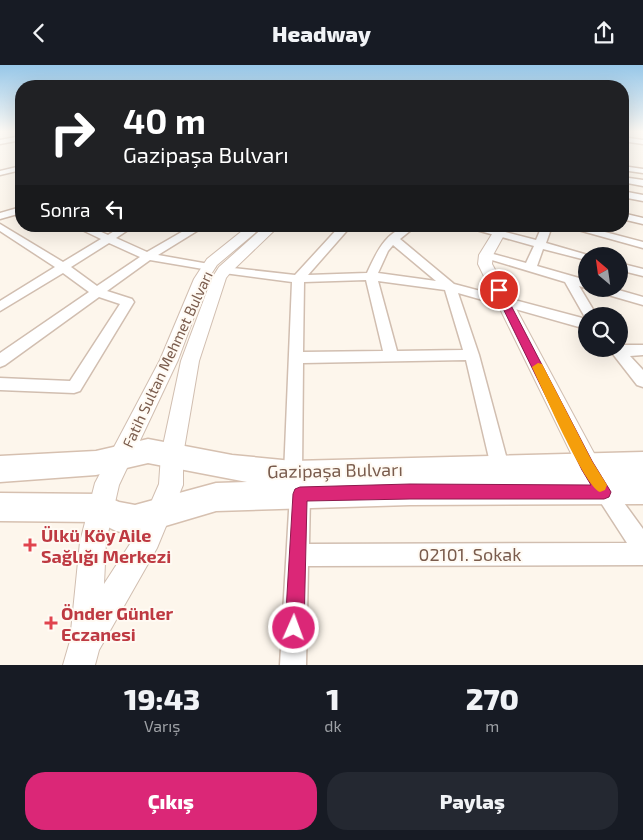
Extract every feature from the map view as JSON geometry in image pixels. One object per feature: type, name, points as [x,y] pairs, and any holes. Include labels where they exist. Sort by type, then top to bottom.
[{"type":"main road","name":"Gazipaşa Bulvarı","points":[[0,469],[96,463],[148,451],[232,468],[297,484],[410,491],[604,492],[643,490]]},
{"type":"main road","name":"Gazipaşa Bulvarı","points":[[0,507],[100,508],[116,516],[135,520],[216,497],[297,484],[500,467],[643,464]]},
{"type":"street","points":[[629,168],[643,171]]},
{"type":"street","points":[[0,173],[15,169]]},
{"type":"street","points":[[629,180],[643,183]]},
{"type":"street","points":[[629,195],[643,198]]},
{"type":"street","points":[[0,216],[15,212]]},
{"type":"street","points":[[629,218],[643,221]]},
{"type":"street","points":[[0,227],[63,267],[97,293],[128,302],[74,387],[0,384]]},
{"type":"street","points":[[92,232],[148,256],[216,269],[298,279],[371,276],[450,287],[578,323]]},
{"type":"street","points":[[0,307],[119,232]]},
{"type":"street","points":[[0,361],[148,256],[190,232]]},
{"type":"street","name":"Fatih Sultan Mehmet Bulvarı","points":[[82,655],[148,539],[171,485],[172,455],[190,361],[216,269],[224,251],[248,232]]},
{"type":"street","name":"Fatih Sultan Mehmet Bulvarı","points":[[82,655],[93,542],[100,508],[108,483],[170,359],[201,279],[265,232]]},
{"type":"street","points":[[293,665],[298,555],[298,279],[341,232]]},
{"type":"street","points":[[391,356],[371,276],[383,250],[393,239],[403,232]]},
{"type":"street","points":[[500,232],[486,255],[485,264],[587,465],[643,547]]},
{"type":"street","points":[[507,232],[578,255]]},
{"type":"street","points":[[530,268],[545,232]]},
{"type":"street","points":[[592,232],[643,245]]},
{"type":"street","points":[[393,239],[450,287],[472,355],[500,467]]},
{"type":"street","points":[[486,255],[578,282]]},
{"type":"street","points":[[628,269],[643,273]]},
{"type":"street","points":[[569,279],[585,307]]},
{"type":"street","points":[[628,297],[643,301]]},
{"type":"street","points":[[628,350],[643,350]]},
{"type":"street","points":[[297,358],[472,355]]},
{"type":"street","points":[[623,357],[643,381]]},
{"type":"street","name":"02101. Sokak","points":[[298,555],[643,554]]},
{"type":"slow traffic","points":[[538,367],[587,465],[600,485]]},
{"type":"place","name":"Ülkü Köy Aile Sağlığı Merkezi","points":[[30,545]]},
{"type":"place","name":"Önder Günler Eczanesi","points":[[51,623]]},
{"type":"route","points":[[294,628],[300,494],[410,491],[604,492],[587,465],[499,290]]}]
